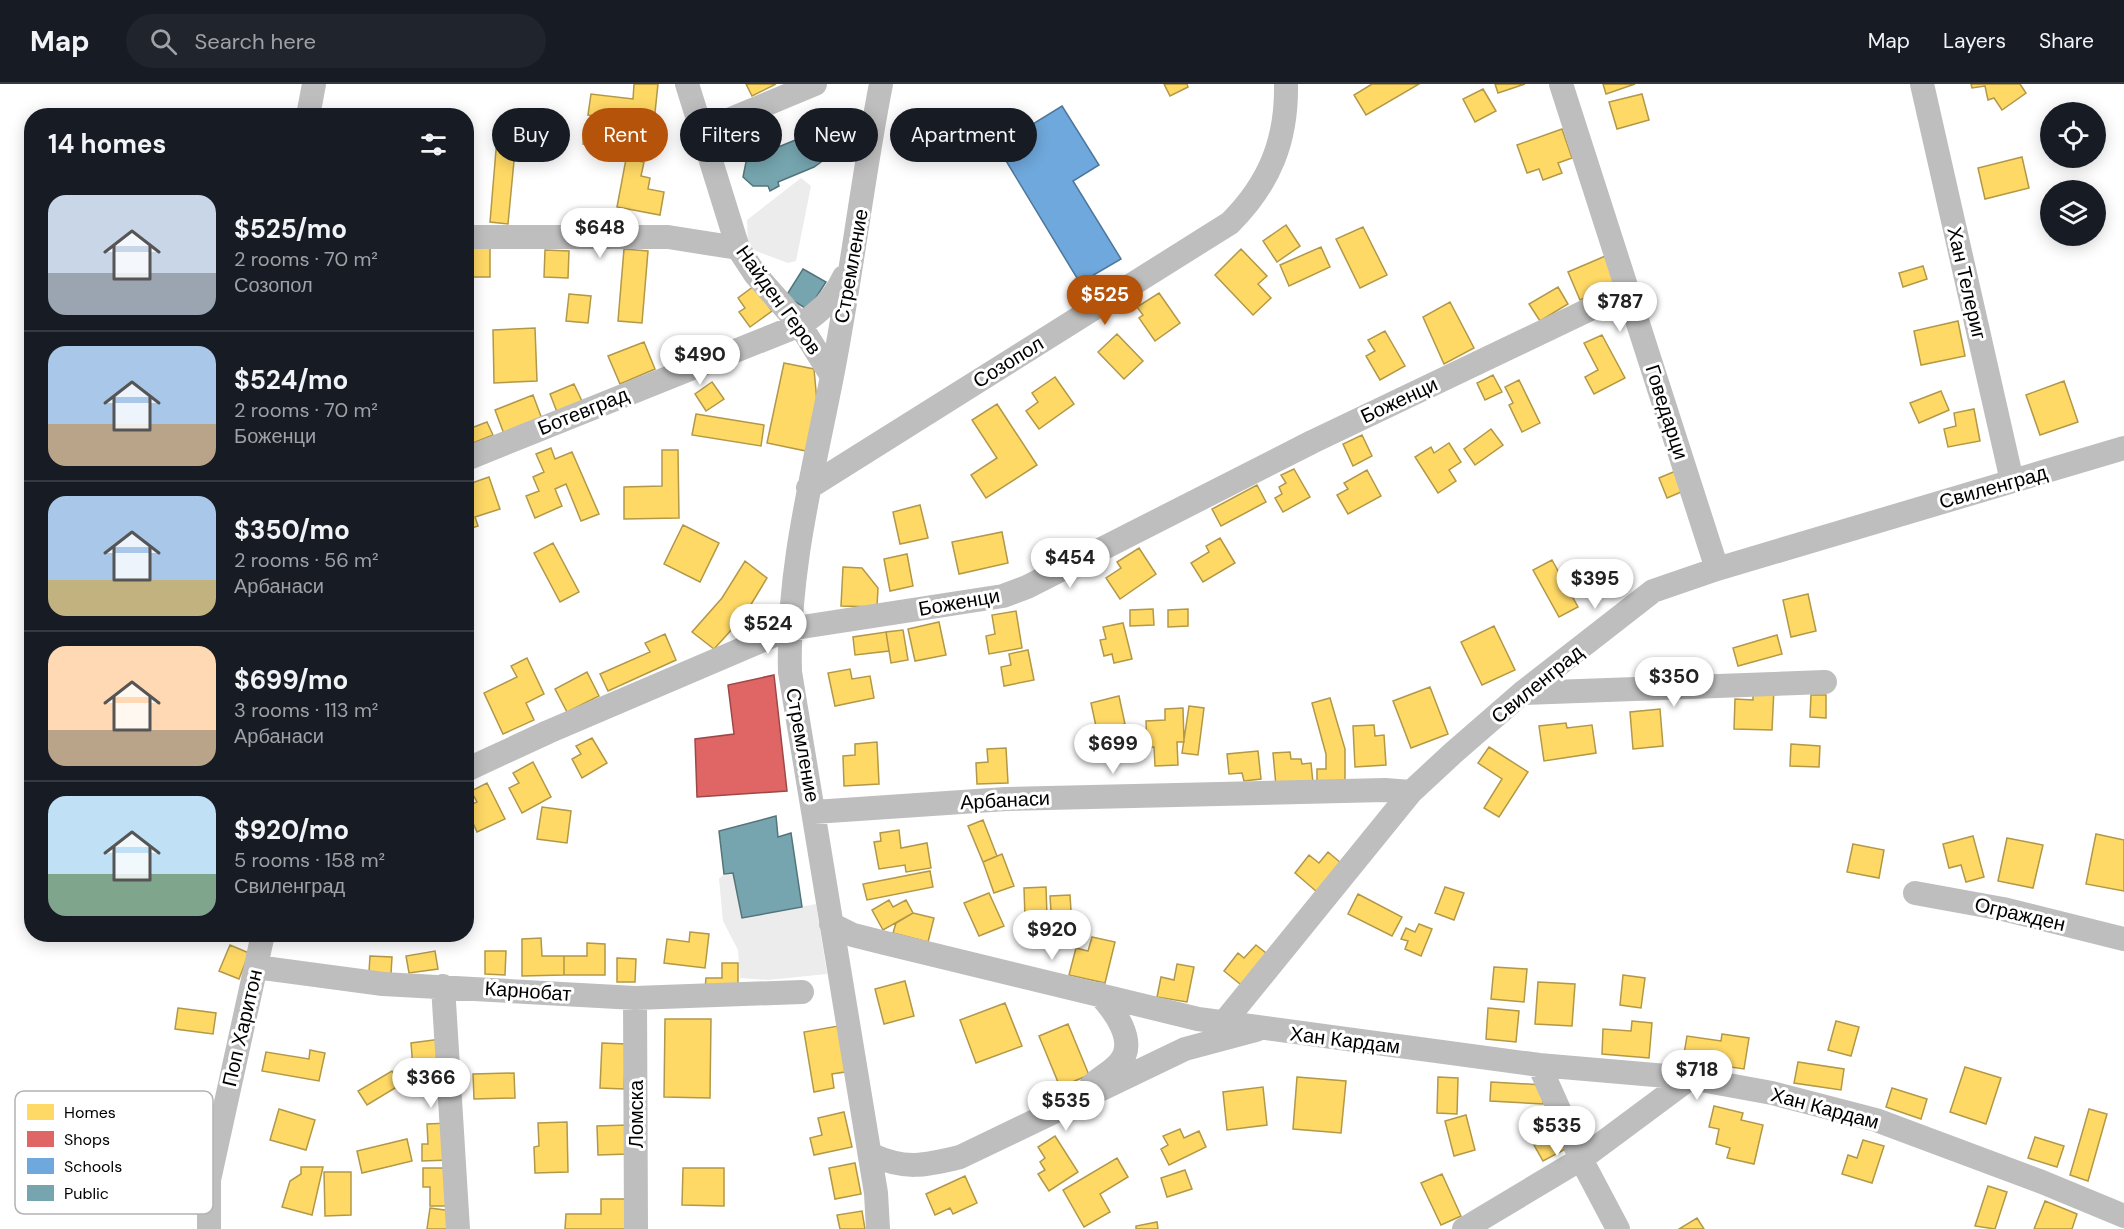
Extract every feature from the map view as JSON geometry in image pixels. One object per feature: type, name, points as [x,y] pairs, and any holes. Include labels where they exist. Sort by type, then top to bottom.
[{"type":"street","points":[[310,108],[314,84]]},
{"type":"street","name":"Найден Геров","points":[[687,84],[695,108]]},
{"type":"street","points":[[756,108],[814,84]]},
{"type":"street","name":"Стремление","points":[[878,1229],[876,1193],[870,1154],[790,672],[789,629],[808,488],[832,376],[881,84]]},
{"type":"street","name":"Созопол","points":[[808,488],[1230,223],[1247,206],[1275,157],[1287,116],[1287,84]]},
{"type":"street","name":"Говедарци","points":[[1561,84],[1718,569]]},
{"type":"street","name":"Хан Телериг","points":[[1922,84],[2012,481]]},
{"type":"street","name":"Найден Геров","points":[[712,162],[738,248],[755,274],[800,325],[832,376]]},
{"type":"street","name":"Ботевград","points":[[474,456],[800,325],[824,309],[834,298],[856,236]]},
{"type":"street","points":[[474,237],[668,237],[738,248]]},
{"type":"street","name":"Боженци","points":[[474,766],[548,732],[789,629],[1003,596],[1027,587],[1312,442],[1628,291]]},
{"type":"street","name":"Свиленград","points":[[1225,1021],[1411,792],[1522,693],[1653,591],[1718,569],[2124,448]]},
{"type":"street","points":[[1522,693],[1825,682]]},
{"type":"street","name":"Арбанаси","points":[[814,812],[1006,799],[1384,790],[1411,792]]},
{"type":"street","name":"Огражден","points":[[1915,893],[2003,909],[2124,939]]},
{"type":"street","name":"Хан Кардам","points":[[831,924],[853,935],[1198,1019],[1539,1065],[1690,1078],[1772,1093],[1876,1120],[2042,1182],[2124,1216]]},
{"type":"street","name":"Поп Харитон","points":[[213,1161],[261,942]]},
{"type":"street","name":"Карнобат","points":[[256,967],[383,984],[636,998],[802,992]]},
{"type":"street","points":[[443,986],[459,1229]]},
{"type":"street","points":[[1067,1108],[1121,1061],[1125,1047],[1124,1033],[1118,1018],[1098,994]]},
{"type":"street","name":"Ломска","points":[[636,998],[636,1229]]},
{"type":"street","points":[[870,1154],[891,1164],[924,1166],[960,1157],[1067,1108],[1185,1049],[1262,1029]]},
{"type":"street","points":[[1539,1065],[1581,1159],[1618,1229]]},
{"type":"street","points":[[1464,1229],[1581,1159],[1690,1078]]},
{"type":"shaded area","points":[[801,178],[811,186],[796,261],[788,263],[748,248],[747,220]]},
{"type":"shaded area","points":[[733,873],[742,918],[816,904],[827,974],[768,980],[740,978],[738,950],[723,921],[719,879],[724,874]]},
{"type":"building: Homes","points":[[634,84],[658,84],[655,108],[589,108],[591,94],[633,99]]},
{"type":"building: Homes","points":[[746,84],[776,84],[752,96]]},
{"type":"building: Homes","points":[[1164,84],[1187,84],[1188,87],[1170,96]]},
{"type":"building: Homes","points":[[1372,84],[1419,84],[1366,115],[1354,95]]},
{"type":"building: Homes","points":[[1495,84],[1525,84],[1498,93]]},
{"type":"building: Homes","points":[[1603,84],[1635,84],[1606,94]]},
{"type":"building: Homes","points":[[1971,84],[2020,84],[2026,93],[2002,110],[1994,98],[1988,100],[1985,86],[1972,88]]},
{"type":"building: Homes","points":[[1483,89],[1496,111],[1475,122],[1463,99]]},
{"type":"building: Homes","points":[[1642,94],[1649,120],[1617,129],[1609,102]]},
{"type":"building: Homes","points":[[1562,129],[1572,158],[1558,163],[1562,173],[1543,180],[1539,169],[1527,173],[1517,145]]},
{"type":"building: Homes","points":[[2022,157],[2029,188],[1985,199],[1978,168]]},
{"type":"building: Homes","points":[[495,162],[514,162],[508,224],[490,222]]},
{"type":"building: Homes","points":[[625,162],[644,162],[641,176],[650,178],[648,189],[664,192],[660,215],[617,207]]},
{"type":"building: Homes","points":[[1286,225],[1300,246],[1277,262],[1263,241]]},
{"type":"building: Homes","points":[[1363,227],[1387,275],[1360,288],[1336,239]]},
{"type":"building: Homes","points":[[474,247],[490,248],[490,277],[474,277]]},
{"type":"building: Homes","points":[[1321,247],[1330,267],[1289,286],[1280,265]]},
{"type":"building: Homes","points":[[624,249],[648,251],[642,323],[618,321]]},
{"type":"building: Homes","points":[[1241,249],[1267,276],[1258,284],[1271,298],[1253,315],[1215,275]]},
{"type":"building: Homes","points":[[545,250],[569,251],[568,278],[544,277]]},
{"type":"building: Homes","points":[[1610,254],[1622,281],[1580,300],[1568,272]]},
{"type":"building: Homes","points":[[1923,266],[1927,279],[1903,287],[1899,273]]},
{"type":"building: Homes","points":[[754,286],[772,311],[750,327],[739,312],[745,308],[738,298]]},
{"type":"building: Homes","points":[[1558,287],[1568,304],[1540,321],[1529,304]]},
{"type":"building: Homes","points":[[1159,293],[1180,323],[1155,341],[1139,318],[1143,315],[1137,307]]},
{"type":"building: Homes","points":[[569,294],[591,296],[588,323],[566,321]]},
{"type":"building: Homes","points":[[1450,302],[1474,348],[1444,364],[1423,317]]},
{"type":"building: Homes","points":[[1958,321],[1965,356],[1921,365],[1914,331]]},
{"type":"building: Homes","points":[[535,328],[537,381],[494,383],[493,330]]},
{"type":"building: Homes","points":[[1385,331],[1405,366],[1380,380],[1366,356],[1375,351],[1368,340]]},
{"type":"building: Homes","points":[[1117,334],[1143,361],[1124,379],[1098,352]]},
{"type":"building: Homes","points":[[1602,335],[1625,378],[1594,394],[1585,377],[1598,370],[1584,343]]},
{"type":"building: Homes","points":[[644,342],[655,369],[620,384],[608,356]]},
{"type":"building: Homes","points":[[784,363],[814,369],[817,402],[806,451],[767,443]]},
{"type":"building: Homes","points":[[1493,375],[1502,392],[1485,400],[1477,383]]},
{"type":"building: Homes","points":[[1055,377],[1074,404],[1039,429],[1026,411],[1038,402],[1032,393]]},
{"type":"building: Homes","points":[[1519,380],[1540,423],[1522,432],[1509,405],[1513,403],[1505,387]]},
{"type":"building: Homes","points":[[2064,381],[2078,422],[2040,435],[2026,395]]},
{"type":"building: Homes","points":[[712,382],[724,399],[706,411],[695,394]]},
{"type":"building: Homes","points":[[574,384],[582,401],[557,412],[550,394]]},
{"type":"building: Homes","points":[[1941,391],[1949,410],[1919,423],[1910,403]]},
{"type":"building: Homes","points":[[533,395],[542,419],[504,434],[495,410]]},
{"type":"building: Homes","points":[[997,404],[1037,465],[986,498],[971,475],[997,458],[972,420]]},
{"type":"building: Homes","points":[[1974,409],[1980,441],[1948,447],[1944,429],[1956,426],[1954,413]]},
{"type":"building: Homes","points":[[696,414],[764,425],[761,446],[692,435]]},
{"type":"building: Homes","points":[[487,422],[493,435],[474,443],[474,427]]},
{"type":"building: Homes","points":[[1491,429],[1503,445],[1475,465],[1464,449]]},
{"type":"building: Homes","points":[[1362,435],[1372,456],[1353,466],[1343,444]]},
{"type":"building: Homes","points":[[1449,443],[1461,462],[1449,470],[1456,481],[1438,493],[1415,457],[1431,447],[1434,453]]},
{"type":"building: Homes","points":[[551,448],[555,459],[572,452],[599,514],[581,521],[566,484],[555,489],[562,506],[535,518],[526,496],[539,491],[533,477],[544,472],[536,454]]},
{"type":"building: Homes","points":[[662,450],[678,450],[679,518],[624,519],[624,487],[662,486]]},
{"type":"building: Homes","points":[[1294,469],[1310,497],[1283,512],[1275,498],[1282,494],[1279,487],[1286,483],[1281,475]]},
{"type":"building: Homes","points":[[1367,470],[1381,496],[1348,514],[1337,495],[1348,489],[1344,483]]},
{"type":"building: Homes","points":[[1678,470],[1686,490],[1667,498],[1659,478]]},
{"type":"building: Homes","points":[[489,477],[500,509],[475,517],[478,526],[474,527],[474,482]]},
{"type":"building: Homes","points":[[1257,485],[1266,502],[1221,526],[1212,509]]},
{"type":"building: Homes","points":[[920,505],[928,538],[900,544],[893,512]]},
{"type":"building: Homes","points":[[683,525],[719,543],[700,582],[664,564]]},
{"type":"building: Homes","points":[[1002,532],[1008,563],[959,574],[952,542]]},
{"type":"building: Homes","points":[[1220,538],[1235,563],[1203,582],[1191,563],[1209,552],[1206,546]]},
{"type":"building: Homes","points":[[553,543],[579,592],[560,602],[534,553]]},
{"type":"building: Homes","points":[[1139,548],[1156,574],[1120,599],[1106,578],[1121,568],[1117,562]]},
{"type":"building: Homes","points":[[907,554],[913,586],[890,591],[884,559]]},
{"type":"building: Homes","points":[[1552,560],[1578,607],[1559,617],[1533,570]]},
{"type":"building: Homes","points":[[745,561],[767,578],[744,616],[714,649],[692,632],[722,598]]},
{"type":"building: Homes","points":[[843,567],[862,568],[878,588],[877,607],[841,606]]},
{"type":"building: Homes","points":[[1808,594],[1816,631],[1791,637],[1783,600]]},
{"type":"building: Homes","points":[[1153,609],[1154,625],[1130,626],[1130,610]]},
{"type":"building: Homes","points":[[1188,609],[1188,626],[1168,627],[1168,610]]},
{"type":"building: Homes","points":[[1016,611],[1022,648],[989,654],[986,636],[995,634],[992,615]]},
{"type":"building: Homes","points":[[939,622],[946,655],[915,661],[908,629]]},
{"type":"building: Homes","points":[[1123,623],[1132,659],[1114,663],[1112,654],[1104,656],[1100,640],[1106,639],[1103,627]]},
{"type":"building: Homes","points":[[1494,626],[1515,670],[1482,685],[1461,642]]},
{"type":"building: Homes","points":[[903,630],[908,660],[891,663],[886,632]]},
{"type":"building: Homes","points":[[886,632],[889,651],[855,655],[853,637]]},
{"type":"building: Homes","points":[[665,634],[676,660],[608,691],[600,674],[650,652],[645,643]]},
{"type":"building: Homes","points":[[1777,635],[1782,654],[1738,666],[1733,648]]},
{"type":"building: Homes","points":[[1028,650],[1034,680],[1004,686],[1001,667],[1011,665],[1009,654]]},
{"type":"building: Homes","points":[[527,658],[544,694],[526,703],[534,720],[503,734],[484,693],[517,677],[511,666]]},
{"type":"building: Homes","points":[[850,669],[852,679],[870,676],[874,698],[835,706],[828,673]]},
{"type":"building: Homes","points":[[587,672],[599,696],[567,712],[555,689]]},
{"type":"building: Homes","points":[[1430,687],[1448,734],[1411,748],[1393,701]]},
{"type":"building: Homes","points":[[1753,688],[1774,688],[1772,730],[1734,729],[1735,699],[1753,700]]},
{"type":"building: Homes","points":[[1811,695],[1826,695],[1826,718],[1810,717]]},
{"type":"building: Homes","points":[[1119,696],[1125,724],[1097,731],[1091,703]]},
{"type":"building: Homes","points":[[1330,698],[1345,749],[1345,783],[1317,783],[1317,769],[1326,769],[1326,754],[1312,703]]},
{"type":"building: Homes","points":[[1189,706],[1204,708],[1198,755],[1182,753]]},
{"type":"building: Homes","points":[[1183,708],[1184,742],[1177,742],[1178,765],[1155,766],[1154,747],[1147,748],[1146,721],[1165,720],[1165,709]]},
{"type":"building: Homes","points":[[1660,709],[1663,746],[1633,749],[1630,712]]},
{"type":"building: Homes","points":[[1566,723],[1567,728],[1592,725],[1596,753],[1544,761],[1539,726]]},
{"type":"building: Homes","points":[[1374,725],[1375,736],[1384,735],[1386,765],[1355,767],[1353,726]]},
{"type":"building: Homes","points":[[592,738],[607,763],[582,778],[572,759],[581,754],[576,746]]},
{"type":"building: Homes","points":[[877,742],[879,784],[844,786],[843,756],[855,755],[855,744]]},
{"type":"building: Homes","points":[[1791,744],[1820,746],[1819,767],[1790,766]]},
{"type":"building: Homes","points":[[1489,747],[1528,772],[1499,817],[1484,808],[1502,779],[1478,763]]},
{"type":"building: Homes","points":[[1006,748],[1008,783],[977,784],[976,763],[988,762],[987,749]]},
{"type":"building: Homes","points":[[1258,751],[1261,779],[1244,781],[1242,773],[1229,774],[1227,754]]},
{"type":"building: Homes","points":[[1290,752],[1291,759],[1301,759],[1302,764],[1311,763],[1313,783],[1276,786],[1273,753]]},
{"type":"building: Homes","points":[[533,762],[551,797],[522,813],[509,788],[519,783],[513,773]]},
{"type":"building: Homes","points":[[487,783],[505,819],[477,832],[474,825],[474,803],[477,802],[474,790]]},
{"type":"building: Homes","points":[[542,807],[571,811],[567,843],[537,839]]},
{"type":"building: Homes","points":[[983,820],[997,856],[983,862],[968,826]]},
{"type":"building: Homes","points":[[899,830],[901,848],[927,843],[931,868],[906,872],[905,865],[879,869],[874,842],[881,841],[880,833]]},
{"type":"building: Homes","points":[[2096,834],[2124,840],[2124,891],[2086,884]]},
{"type":"building: Homes","points":[[1973,836],[1984,877],[1966,882],[1961,865],[1949,868],[1943,844]]},
{"type":"building: Homes","points":[[2007,838],[2043,845],[2033,888],[1998,881]]},
{"type":"building: Homes","points":[[1853,844],[1884,850],[1879,878],[1847,872]]},
{"type":"building: Homes","points":[[1328,852],[1341,863],[1317,892],[1295,873],[1309,855],[1319,863]]},
{"type":"building: Homes","points":[[1002,854],[1014,886],[994,893],[983,862]]},
{"type":"building: Homes","points":[[930,871],[933,887],[867,900],[863,884]]},
{"type":"building: Homes","points":[[1046,887],[1047,917],[1025,918],[1024,888]]},
{"type":"building: Homes","points":[[1445,887],[1464,893],[1454,920],[1435,913]]},
{"type":"building: Homes","points":[[989,893],[1004,926],[979,936],[964,903]]},
{"type":"building: Homes","points":[[1358,894],[1402,917],[1392,936],[1348,914]]},
{"type":"building: Homes","points":[[1070,895],[1072,927],[1052,928],[1050,896]]},
{"type":"building: Homes","points":[[889,900],[893,907],[906,900],[913,913],[883,930],[872,910]]},
{"type":"building: Homes","points":[[913,913],[934,918],[928,942],[893,933],[896,923]]},
{"type":"building: Homes","points":[[1419,924],[1432,929],[1421,956],[1405,949],[1408,941],[1401,939],[1406,928],[1415,932]]},
{"type":"building: Homes","points":[[690,932],[709,934],[705,968],[664,963],[667,939],[689,942]]},
{"type":"building: Homes","points":[[1092,937],[1115,942],[1105,983],[1069,975],[1076,948],[1088,951]]},
{"type":"building: Homes","points":[[541,938],[542,956],[564,956],[564,975],[522,976],[522,939]]},
{"type":"building: Homes","points":[[587,943],[605,944],[605,975],[564,975],[564,956],[587,956]]},
{"type":"building: Homes","points":[[230,945],[249,953],[239,979],[219,971]]},
{"type":"building: Homes","points":[[1256,945],[1271,957],[1245,988],[1224,971],[1238,953],[1244,958]]},
{"type":"building: Homes","points":[[435,951],[438,969],[409,973],[406,956]]},
{"type":"building: Homes","points":[[485,951],[506,951],[505,975],[485,974]]},
{"type":"building: Homes","points":[[370,956],[392,957],[391,974],[369,972]]},
{"type":"building: Homes","points":[[617,958],[636,959],[635,982],[617,982]]},
{"type":"building: Homes","points":[[722,963],[738,963],[738,989],[705,989],[706,978],[722,978]]},
{"type":"building: Homes","points":[[1177,964],[1194,967],[1187,1002],[1157,997],[1161,977],[1174,980]]},
{"type":"building: Homes","points":[[1494,967],[1527,969],[1524,1002],[1491,999]]},
{"type":"building: Homes","points":[[1623,975],[1645,978],[1641,1008],[1620,1005]]},
{"type":"building: Homes","points":[[905,981],[914,1016],[884,1024],[875,989]]},
{"type":"building: Homes","points":[[1538,982],[1575,984],[1572,1026],[1535,1024]]},
{"type":"building: Homes","points":[[1005,1003],[1022,1046],[976,1063],[960,1020]]},
{"type":"building: Homes","points":[[178,1008],[216,1013],[213,1034],[175,1029]]},
{"type":"building: Homes","points":[[1488,1008],[1519,1011],[1516,1042],[1486,1039]]},
{"type":"building: Homes","points":[[665,1019],[711,1019],[710,1098],[664,1097]]},
{"type":"building: Homes","points":[[1632,1021],[1652,1023],[1649,1058],[1602,1054],[1603,1029],[1631,1031]]},
{"type":"building: Homes","points":[[1836,1021],[1859,1027],[1851,1056],[1828,1050]]},
{"type":"building: Homes","points":[[1068,1024],[1089,1075],[1060,1087],[1039,1036]]},
{"type":"building: Homes","points":[[838,1026],[845,1072],[832,1074],[834,1088],[814,1092],[804,1032]]},
{"type":"building: Homes","points":[[1722,1034],[1749,1038],[1744,1069],[1683,1060],[1687,1036],[1721,1041]]},
{"type":"building: Homes","points":[[441,1039],[445,1077],[414,1080],[411,1043]]},
{"type":"building: Homes","points":[[602,1043],[626,1044],[624,1089],[600,1088]]},
{"type":"building: Homes","points":[[310,1050],[325,1053],[319,1081],[262,1071],[266,1052],[309,1059]]},
{"type":"building: Homes","points":[[1798,1062],[1844,1069],[1841,1090],[1794,1083]]},
{"type":"building: Homes","points":[[1965,1067],[2001,1078],[1986,1124],[1950,1112]]},
{"type":"building: Homes","points":[[392,1071],[400,1085],[367,1105],[358,1091]]},
{"type":"building: Homes","points":[[514,1073],[515,1098],[474,1099],[473,1074]]},
{"type":"building: Homes","points":[[1297,1077],[1346,1081],[1341,1133],[1293,1129]]},
{"type":"building: Homes","points":[[1438,1077],[1458,1078],[1457,1114],[1437,1113]]},
{"type":"building: Homes","points":[[1491,1082],[1544,1085],[1543,1104],[1490,1101]]},
{"type":"building: Homes","points":[[1263,1087],[1267,1125],[1227,1130],[1223,1092]]},
{"type":"building: Homes","points":[[1892,1088],[1927,1099],[1921,1119],[1886,1107]]},
{"type":"building: Homes","points":[[1714,1106],[1743,1113],[1741,1120],[1763,1125],[1754,1164],[1727,1158],[1730,1148],[1716,1144],[1719,1129],[1709,1127]]},
{"type":"building: Homes","points":[[279,1109],[315,1120],[306,1150],[270,1140]]},
{"type":"building: Homes","points":[[2089,1109],[2107,1114],[2088,1181],[2070,1175]]},
{"type":"building: Homes","points":[[844,1112],[852,1147],[814,1155],[810,1138],[822,1135],[818,1118]]},
{"type":"building: Homes","points":[[1466,1115],[1475,1150],[1454,1156],[1445,1121]]},
{"type":"building: Homes","points":[[567,1122],[568,1172],[535,1173],[534,1147],[539,1146],[538,1123]]},
{"type":"building: Homes","points":[[449,1123],[450,1160],[422,1161],[422,1144],[428,1144],[427,1124]]},
{"type":"building: Homes","points":[[1561,1123],[1573,1145],[1543,1161],[1534,1145],[1547,1138],[1543,1132]]},
{"type":"building: Homes","points":[[628,1125],[629,1154],[598,1155],[597,1126]]},
{"type":"building: Homes","points":[[1180,1129],[1184,1138],[1199,1131],[1206,1147],[1169,1165],[1161,1149],[1168,1145],[1163,1136]]},
{"type":"building: Homes","points":[[1055,1136],[1078,1172],[1049,1191],[1038,1174],[1045,1170],[1040,1162],[1045,1158],[1038,1147]]},
{"type":"building: Homes","points":[[2035,1137],[2064,1146],[2057,1167],[2028,1158]]},
{"type":"building: Homes","points":[[407,1139],[412,1161],[362,1173],[357,1151]]},
{"type":"building: Homes","points":[[1863,1140],[1884,1146],[1872,1183],[1842,1174],[1848,1155],[1857,1158]]},
{"type":"building: Homes","points":[[1117,1158],[1128,1177],[1100,1194],[1110,1212],[1084,1227],[1063,1190]]},
{"type":"building: Homes","points":[[855,1163],[861,1194],[835,1199],[829,1168]]},
{"type":"building: Homes","points":[[301,1167],[323,1167],[312,1215],[282,1207],[290,1181],[301,1174]]},
{"type":"building: Homes","points":[[423,1168],[449,1168],[449,1206],[430,1206],[430,1187],[423,1187]]},
{"type":"building: Homes","points":[[683,1168],[724,1168],[724,1206],[682,1205]]},
{"type":"building: Homes","points":[[1185,1170],[1192,1189],[1167,1197],[1161,1178]]},
{"type":"building: Homes","points":[[324,1172],[351,1172],[351,1215],[325,1216]]},
{"type":"building: Homes","points":[[1442,1174],[1461,1216],[1441,1225],[1421,1183]]},
{"type":"building: Homes","points":[[965,1176],[977,1203],[953,1214],[950,1208],[935,1215],[926,1194]]},
{"type":"building: Homes","points":[[1988,1186],[2007,1192],[1995,1229],[1975,1226]]},
{"type":"building: Homes","points":[[601,1199],[632,1199],[632,1229],[565,1229],[566,1214],[601,1214]]},
{"type":"building: Homes","points":[[2045,1201],[2077,1214],[2072,1229],[2034,1229]]},
{"type":"building: Homes","points":[[430,1208],[452,1211],[448,1229],[427,1229]]},
{"type":"building: Homes","points":[[862,1211],[865,1229],[840,1229],[837,1215]]},
{"type":"building: Homes","points":[[1697,1218],[1704,1229],[1679,1229]]},
{"type":"building: Homes","points":[[1157,1222],[1158,1229],[1136,1229],[1136,1226]]},
{"type":"building: Shops","points":[[774,675],[787,791],[697,797],[695,739],[734,734],[728,685]]},
{"type":"building: Schools","points":[[1062,106],[1099,165],[1073,181],[1121,259],[1080,283],[1007,162],[1037,162],[1037,121]]},
{"type":"building: Public","points":[[794,141],[794,162],[821,162],[778,182],[779,186],[770,191],[768,186],[753,186],[743,177],[746,162],[782,162],[782,145]]},
{"type":"building: Public","points":[[803,269],[826,282],[808,310],[786,296]]},
{"type":"building: Public","points":[[776,816],[778,837],[791,833],[802,907],[742,918],[733,873],[724,874],[719,831]]}]
